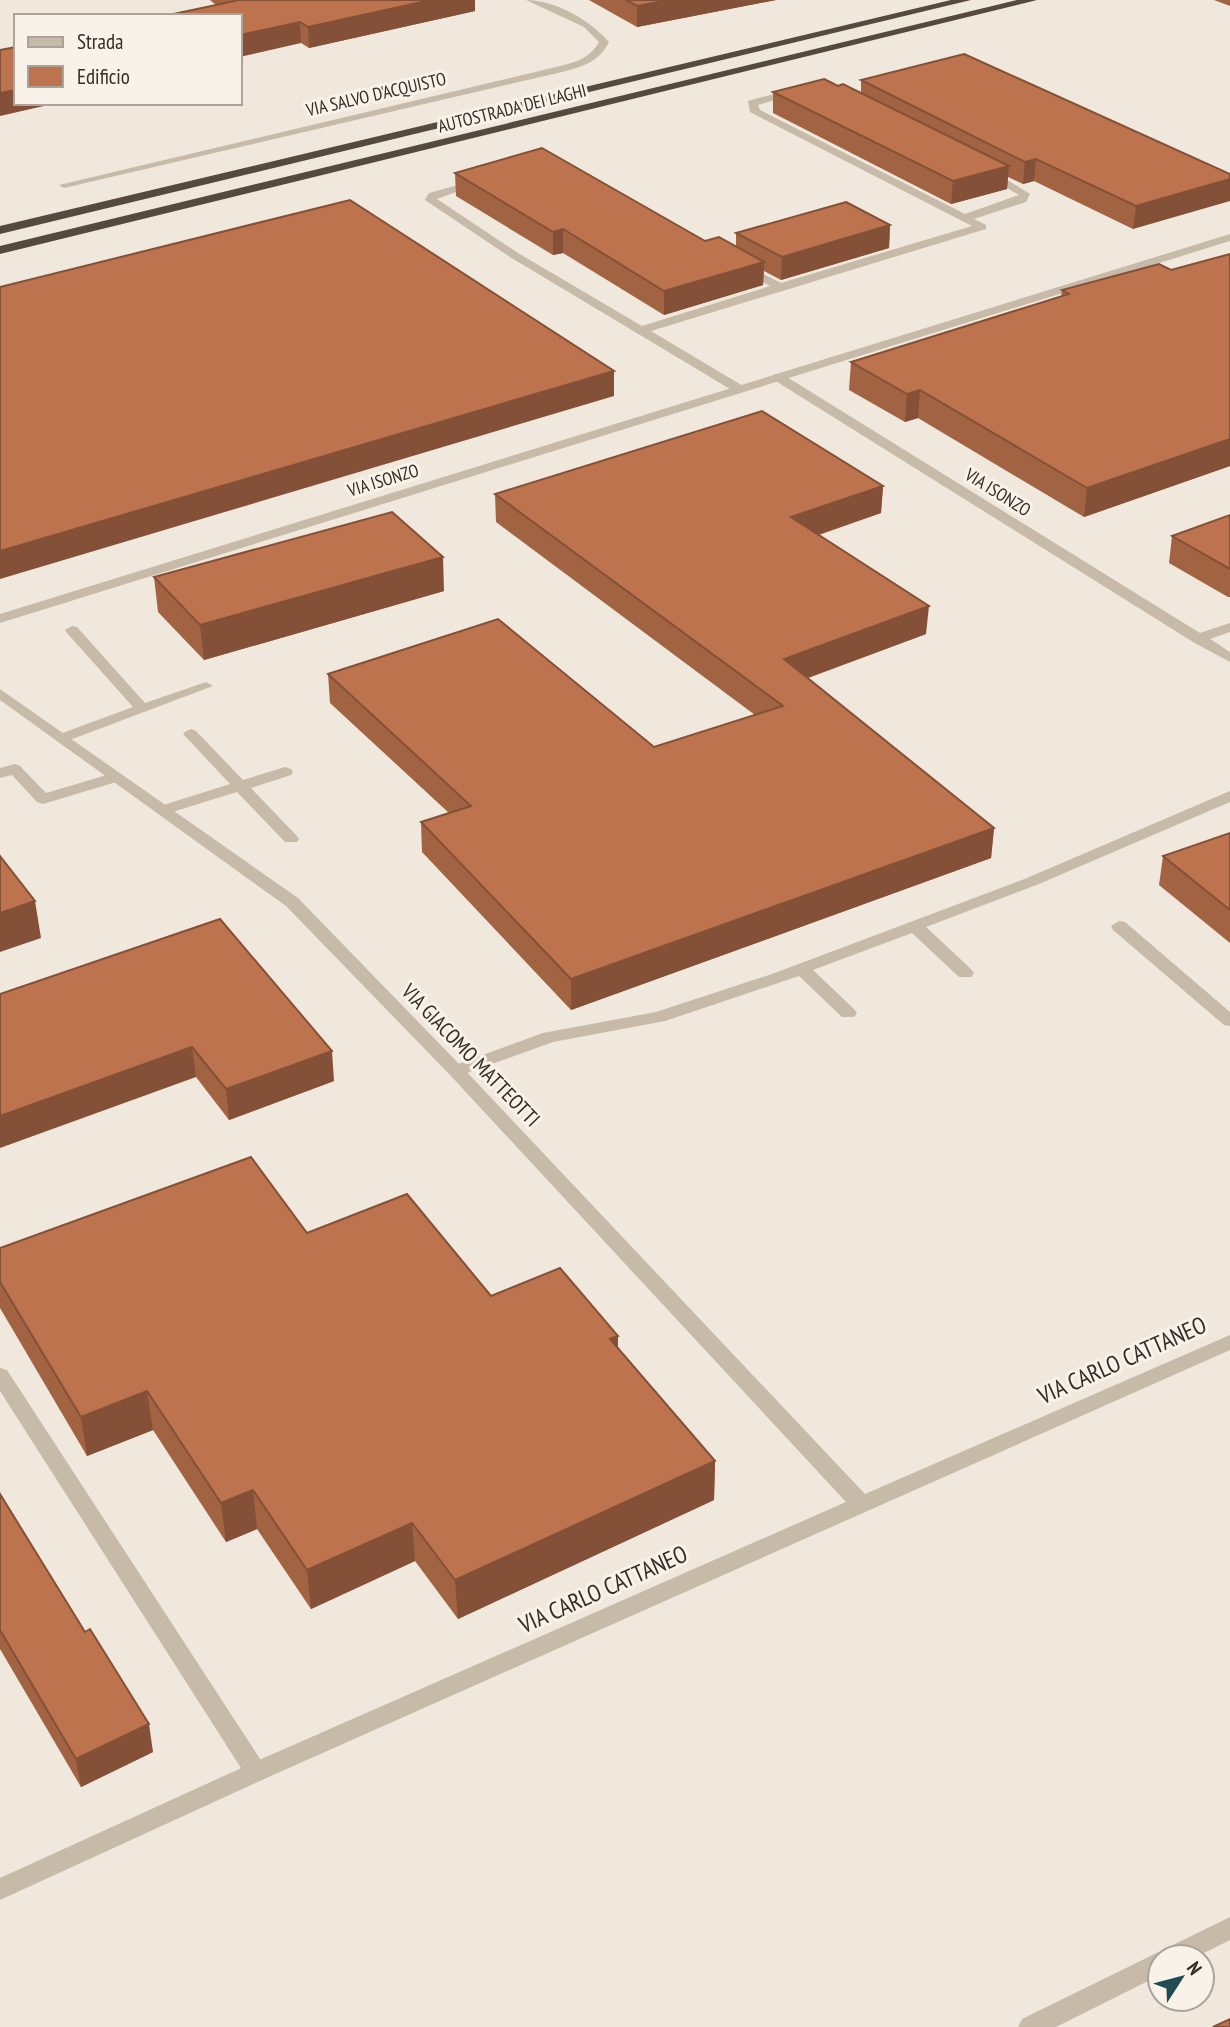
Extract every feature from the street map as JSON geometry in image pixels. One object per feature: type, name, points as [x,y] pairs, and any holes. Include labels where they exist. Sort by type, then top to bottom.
[{"type":"highway","name":"AUTOSTRADA DEI LAGHI","points":[[0,230],[965,0]]},
{"type":"highway","name":"AUTOSTRADA DEI LAGHI","points":[[0,250],[1031,0]]},
{"type":"highway","points":[[0,258],[211,199]]},
{"type":"street","name":"VIA SALVO D'ACQUISTO","points":[[64,185],[558,70],[579,64],[601,50],[604,42],[587,25],[531,0]]},
{"type":"street","points":[[642,330],[982,227],[755,112],[752,103],[807,88]]},
{"type":"street","points":[[964,218],[1022,200],[1025,194],[977,167]]},
{"type":"street","points":[[484,179],[445,190],[433,195],[431,200],[514,255],[739,389]]},
{"type":"street","name":"VIA ISONZO","points":[[0,619],[1230,237]]},
{"type":"street","points":[[731,261],[780,287]]},
{"type":"street","name":"VIA ISONZO","points":[[778,377],[1230,659]]},
{"type":"street","points":[[1198,639],[1230,627]]},
{"type":"street","points":[[72,630],[142,708]]},
{"type":"street","points":[[62,738],[206,686]]},
{"type":"street","name":"VIA GIACOMO MATTEOTTI","points":[[0,693],[292,902],[457,1071],[861,1504]]},
{"type":"street","points":[[191,734],[291,839]]},
{"type":"street","points":[[0,773],[15,769],[43,799],[117,777]]},
{"type":"street","points":[[163,810],[285,772]]},
{"type":"street","points":[[457,1071],[549,1037],[659,1017],[802,969],[1033,881],[1230,796]]},
{"type":"street","points":[[1119,926],[1230,1021]]},
{"type":"street","points":[[916,927],[965,973]]},
{"type":"street","points":[[802,969],[848,1013]]},
{"type":"street","name":"VIA CARLO CATTANEO","points":[[0,1889],[256,1772],[1230,1342]]},
{"type":"street","points":[[0,1375],[256,1772]]},
{"type":"street","points":[[1199,1943],[1230,1928]]},
{"type":"street","points":[[1031,2027],[1146,1970]]},
{"type":"building","points":[[431,0],[308,27],[300,22],[242,35],[242,14],[173,14],[235,1]]},
{"type":"building","points":[[626,0],[670,0],[637,6]]},
{"type":"building","points":[[14,47],[14,90],[0,93],[0,50]]},
{"type":"building","points":[[964,54],[1230,174],[1230,179],[1136,206],[1036,159],[1025,162],[861,80]]},
{"type":"building","points":[[824,79],[838,86],[843,84],[1009,166],[953,181],[773,92]]},
{"type":"building","points":[[542,148],[705,241],[719,237],[764,262],[664,291],[563,229],[553,232],[455,173]]},
{"type":"building","points":[[350,200],[614,371],[0,551],[0,287]]},
{"type":"building","points":[[846,202],[890,225],[782,257],[736,233]]},
{"type":"building","points":[[1230,254],[1230,439],[1087,488],[920,390],[907,394],[851,362],[1069,294],[1062,290],[1159,264],[1171,270]]},
{"type":"building","points":[[762,411],[883,486],[791,517],[929,606],[784,659],[994,828],[571,979],[421,822],[471,806],[328,674],[498,619],[654,747],[783,706],[495,494]]},
{"type":"building","points":[[392,512],[443,557],[200,625],[154,577]]},
{"type":"building","points":[[1230,515],[1230,569],[1172,536]]},
{"type":"building","points":[[1230,833],[1230,910],[1163,856]]},
{"type":"building","points":[[0,856],[35,901],[0,913]]},
{"type":"building","points":[[220,919],[332,1051],[226,1089],[192,1047],[0,1116],[0,994]]},
{"type":"building","points":[[251,1157],[307,1233],[407,1194],[491,1296],[560,1268],[618,1336],[610,1339],[715,1461],[455,1580],[412,1523],[307,1570],[253,1490],[221,1503],[147,1391],[81,1417],[0,1282],[0,1248]]},
{"type":"building","points":[[0,1494],[85,1632],[90,1629],[149,1724],[76,1759],[0,1630]]},
{"type":"building","points":[[1230,2019],[1230,2027],[1213,2027]]}]
